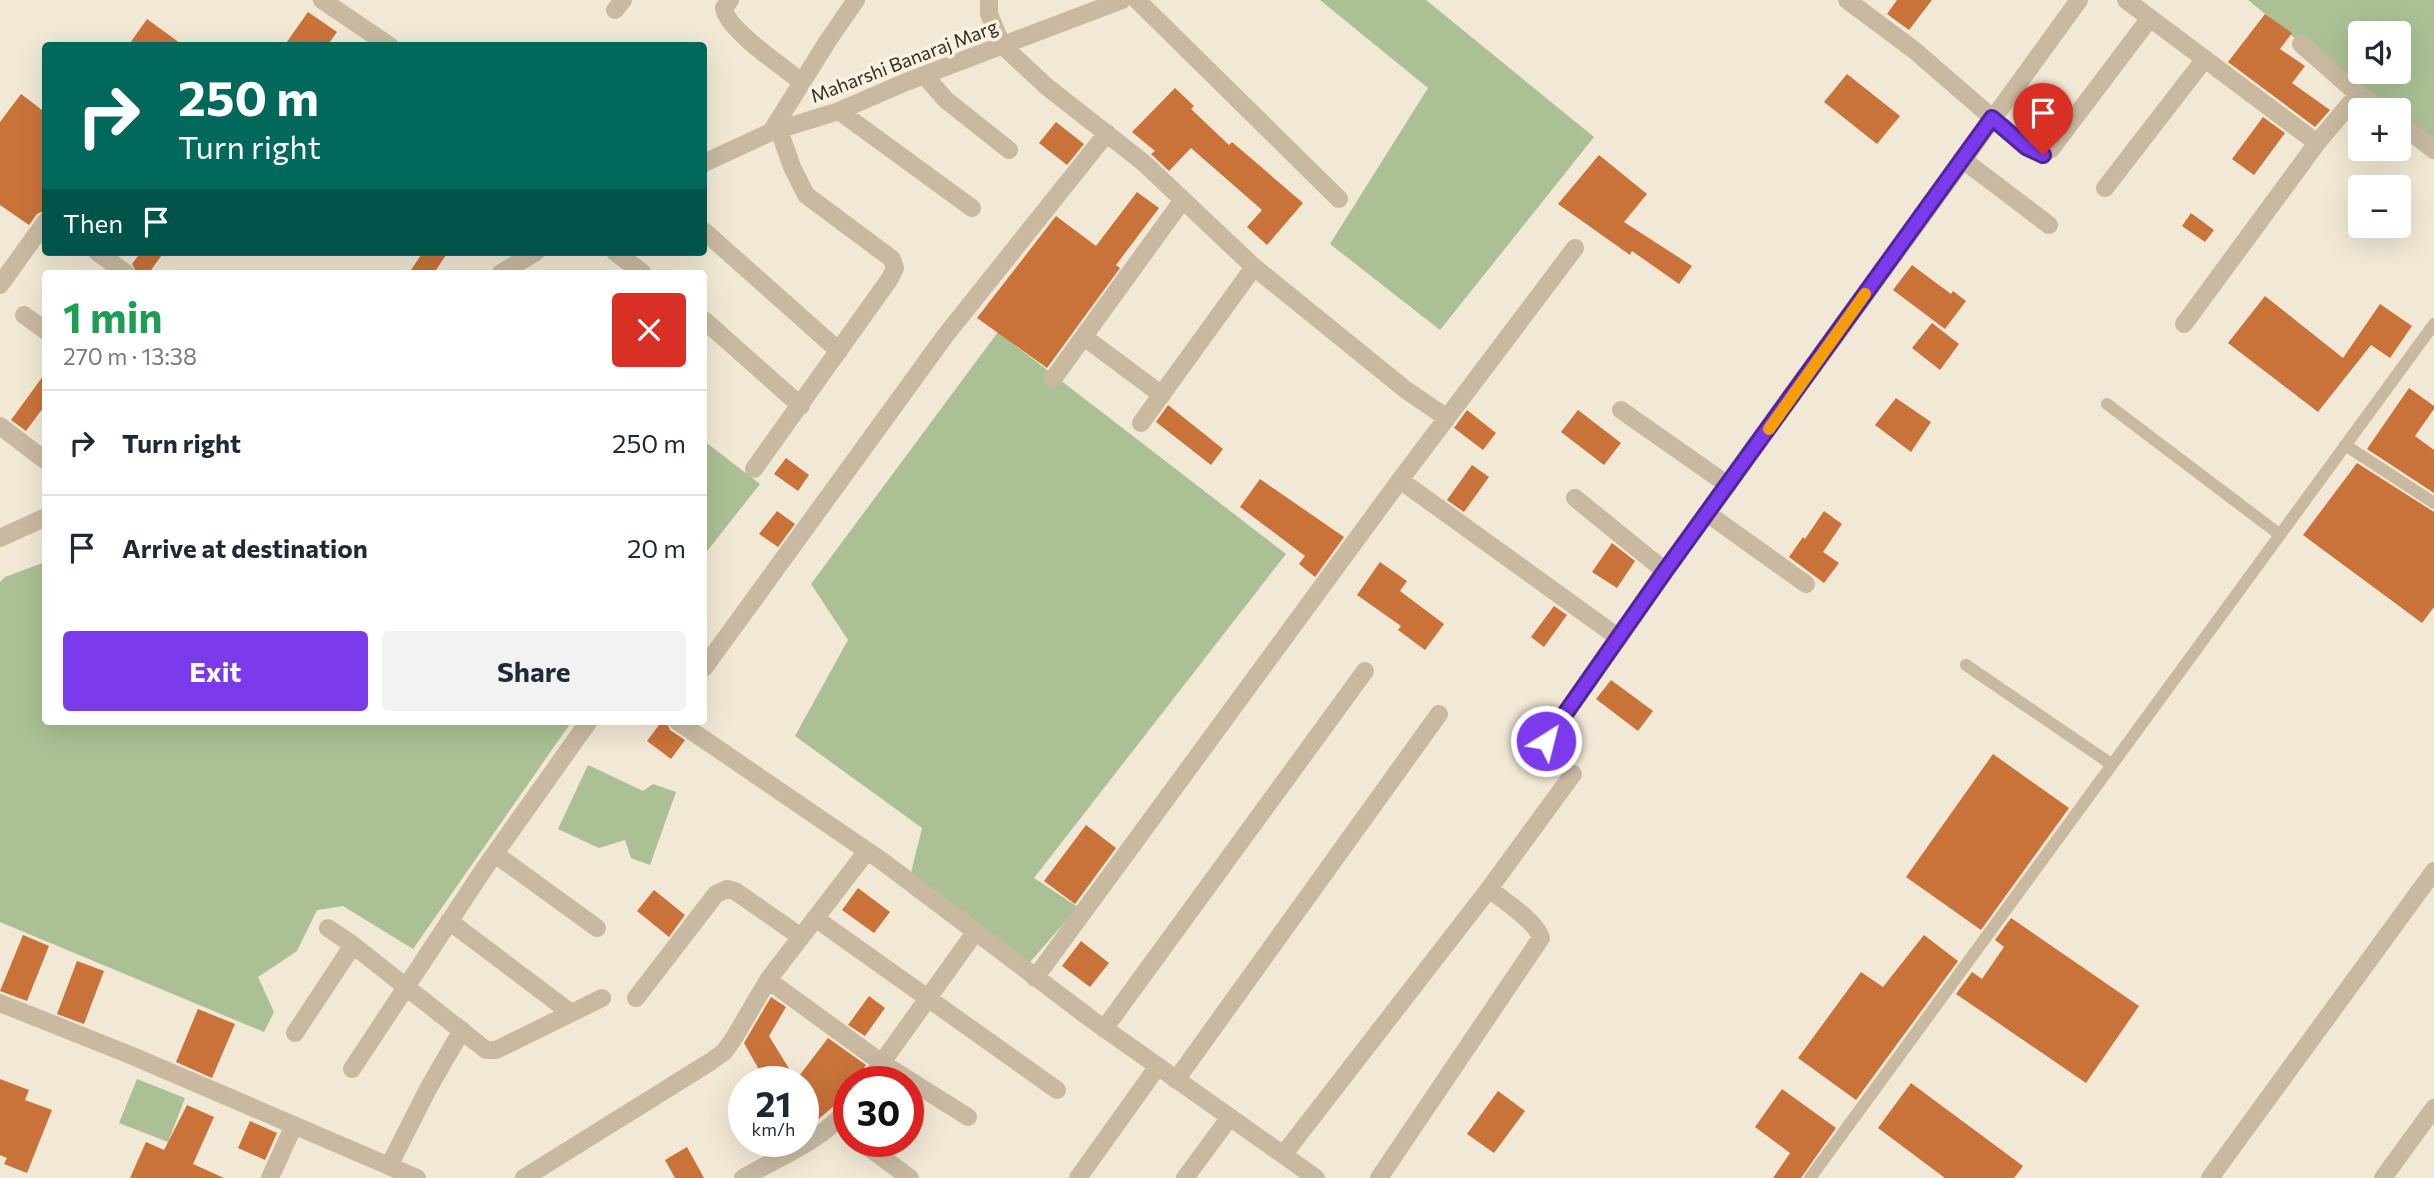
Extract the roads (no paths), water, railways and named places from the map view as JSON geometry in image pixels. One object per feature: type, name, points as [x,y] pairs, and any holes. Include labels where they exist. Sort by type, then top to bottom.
[{"type":"street","points":[[322,0],[384,42]]},
{"type":"street","points":[[730,0],[724,8],[725,17],[739,32],[802,82]]},
{"type":"street","points":[[754,469],[801,406],[895,268],[892,259],[806,195],[775,131],[802,82],[856,0]]},
{"type":"street","points":[[989,0],[989,14],[1002,45],[1046,86],[1144,163],[1254,267],[1406,390],[1447,418]]},
{"type":"street","name":"Maharshi Banaraj Marg","points":[[707,162],[775,131],[839,111],[924,75],[1122,0]]},
{"type":"street","points":[[1137,0],[1339,199]]},
{"type":"street","points":[[1847,0],[1914,50],[2026,147],[2043,155],[2051,149],[2150,18]]},
{"type":"street","points":[[1546,741],[1665,571],[2079,0]]},
{"type":"street","points":[[2126,0],[2317,143]]},
{"type":"street","points":[[2301,44],[2364,98]]},
{"type":"street","points":[[2105,188],[2204,60]]},
{"type":"street","points":[[924,75],[946,100],[1009,150]]},
{"type":"street","points":[[2184,324],[2317,143],[2359,95]]},
{"type":"street","points":[[839,111],[972,208]]},
{"type":"street","points":[[2411,132],[2434,150]]},
{"type":"street","points":[[707,664],[945,336],[1107,133]]},
{"type":"street","points":[[1962,159],[2049,225]]},
{"type":"street","points":[[1053,379],[1182,201]]},
{"type":"street","points":[[0,285],[42,227]]},
{"type":"street","points":[[707,234],[839,351]]},
{"type":"street","points":[[1035,978],[1400,480],[1574,248]]},
{"type":"street","points":[[103,256],[122,270]]},
{"type":"street","points":[[506,270],[529,256]]},
{"type":"street","points":[[620,256],[639,270]]},
{"type":"street","points":[[1141,423],[1254,267]]},
{"type":"street","points":[[24,315],[42,328]]},
{"type":"street","points":[[707,323],[801,406]]},
{"type":"street","points":[[1084,337],[1162,395]]},
{"type":"street","points":[[1621,410],[1728,485]]},
{"type":"street","points":[[0,426],[42,458]]},
{"type":"street","points":[[1400,480],[1619,638]]},
{"type":"street","points":[[1575,498],[1665,571]]},
{"type":"street","points":[[1707,514],[1806,584]]},
{"type":"street","points":[[0,538],[42,519]]},
{"type":"street","points":[[1104,1029],[1365,671]]},
{"type":"street","points":[[1176,1080],[1439,714]]},
{"type":"street","points":[[352,1069],[449,921],[586,725]]},
{"type":"street","points":[[683,725],[867,851],[1104,1029],[1316,1178]]},
{"type":"street","points":[[1283,1155],[1489,890],[1573,774]]},
{"type":"street","points":[[524,1178],[723,1052],[768,980],[867,851]]},
{"type":"street","points":[[495,854],[597,929]]},
{"type":"street","points":[[2210,1178],[2434,871]]},
{"type":"street","points":[[636,998],[716,894],[727,889],[735,891],[802,937]]},
{"type":"street","points":[[1378,1178],[1541,938],[1541,933],[1534,925],[1489,890]]},
{"type":"street","points":[[815,918],[1057,1090]]},
{"type":"street","points":[[449,921],[570,1013]]},
{"type":"street","points":[[328,929],[353,945],[486,1049],[495,1049],[602,998]]},
{"type":"street","points":[[880,1066],[976,931]]},
{"type":"street","points":[[295,1033],[353,945]]},
{"type":"street","points":[[768,980],[882,1063],[968,1117]]},
{"type":"street","points":[[0,1003],[135,1057],[417,1178]]},
{"type":"street","points":[[389,1166],[462,1030]]},
{"type":"street","points":[[1078,1178],[1158,1066]]},
{"type":"street","points":[[2383,1178],[2434,1108]]},
{"type":"street","points":[[1185,1178],[1230,1117]]},
{"type":"street","points":[[270,1178],[294,1125]]},
{"type":"street","points":[[743,1178],[833,1133]]},
{"type":"street","points":[[882,1157],[910,1178]]},
{"type":"lane","points":[[1810,1178],[2434,324]]},
{"type":"lane","points":[[2107,404],[2279,534]]},
{"type":"lane","points":[[2345,445],[2434,503]]},
{"type":"lane","points":[[1966,665],[2111,764]]}]
